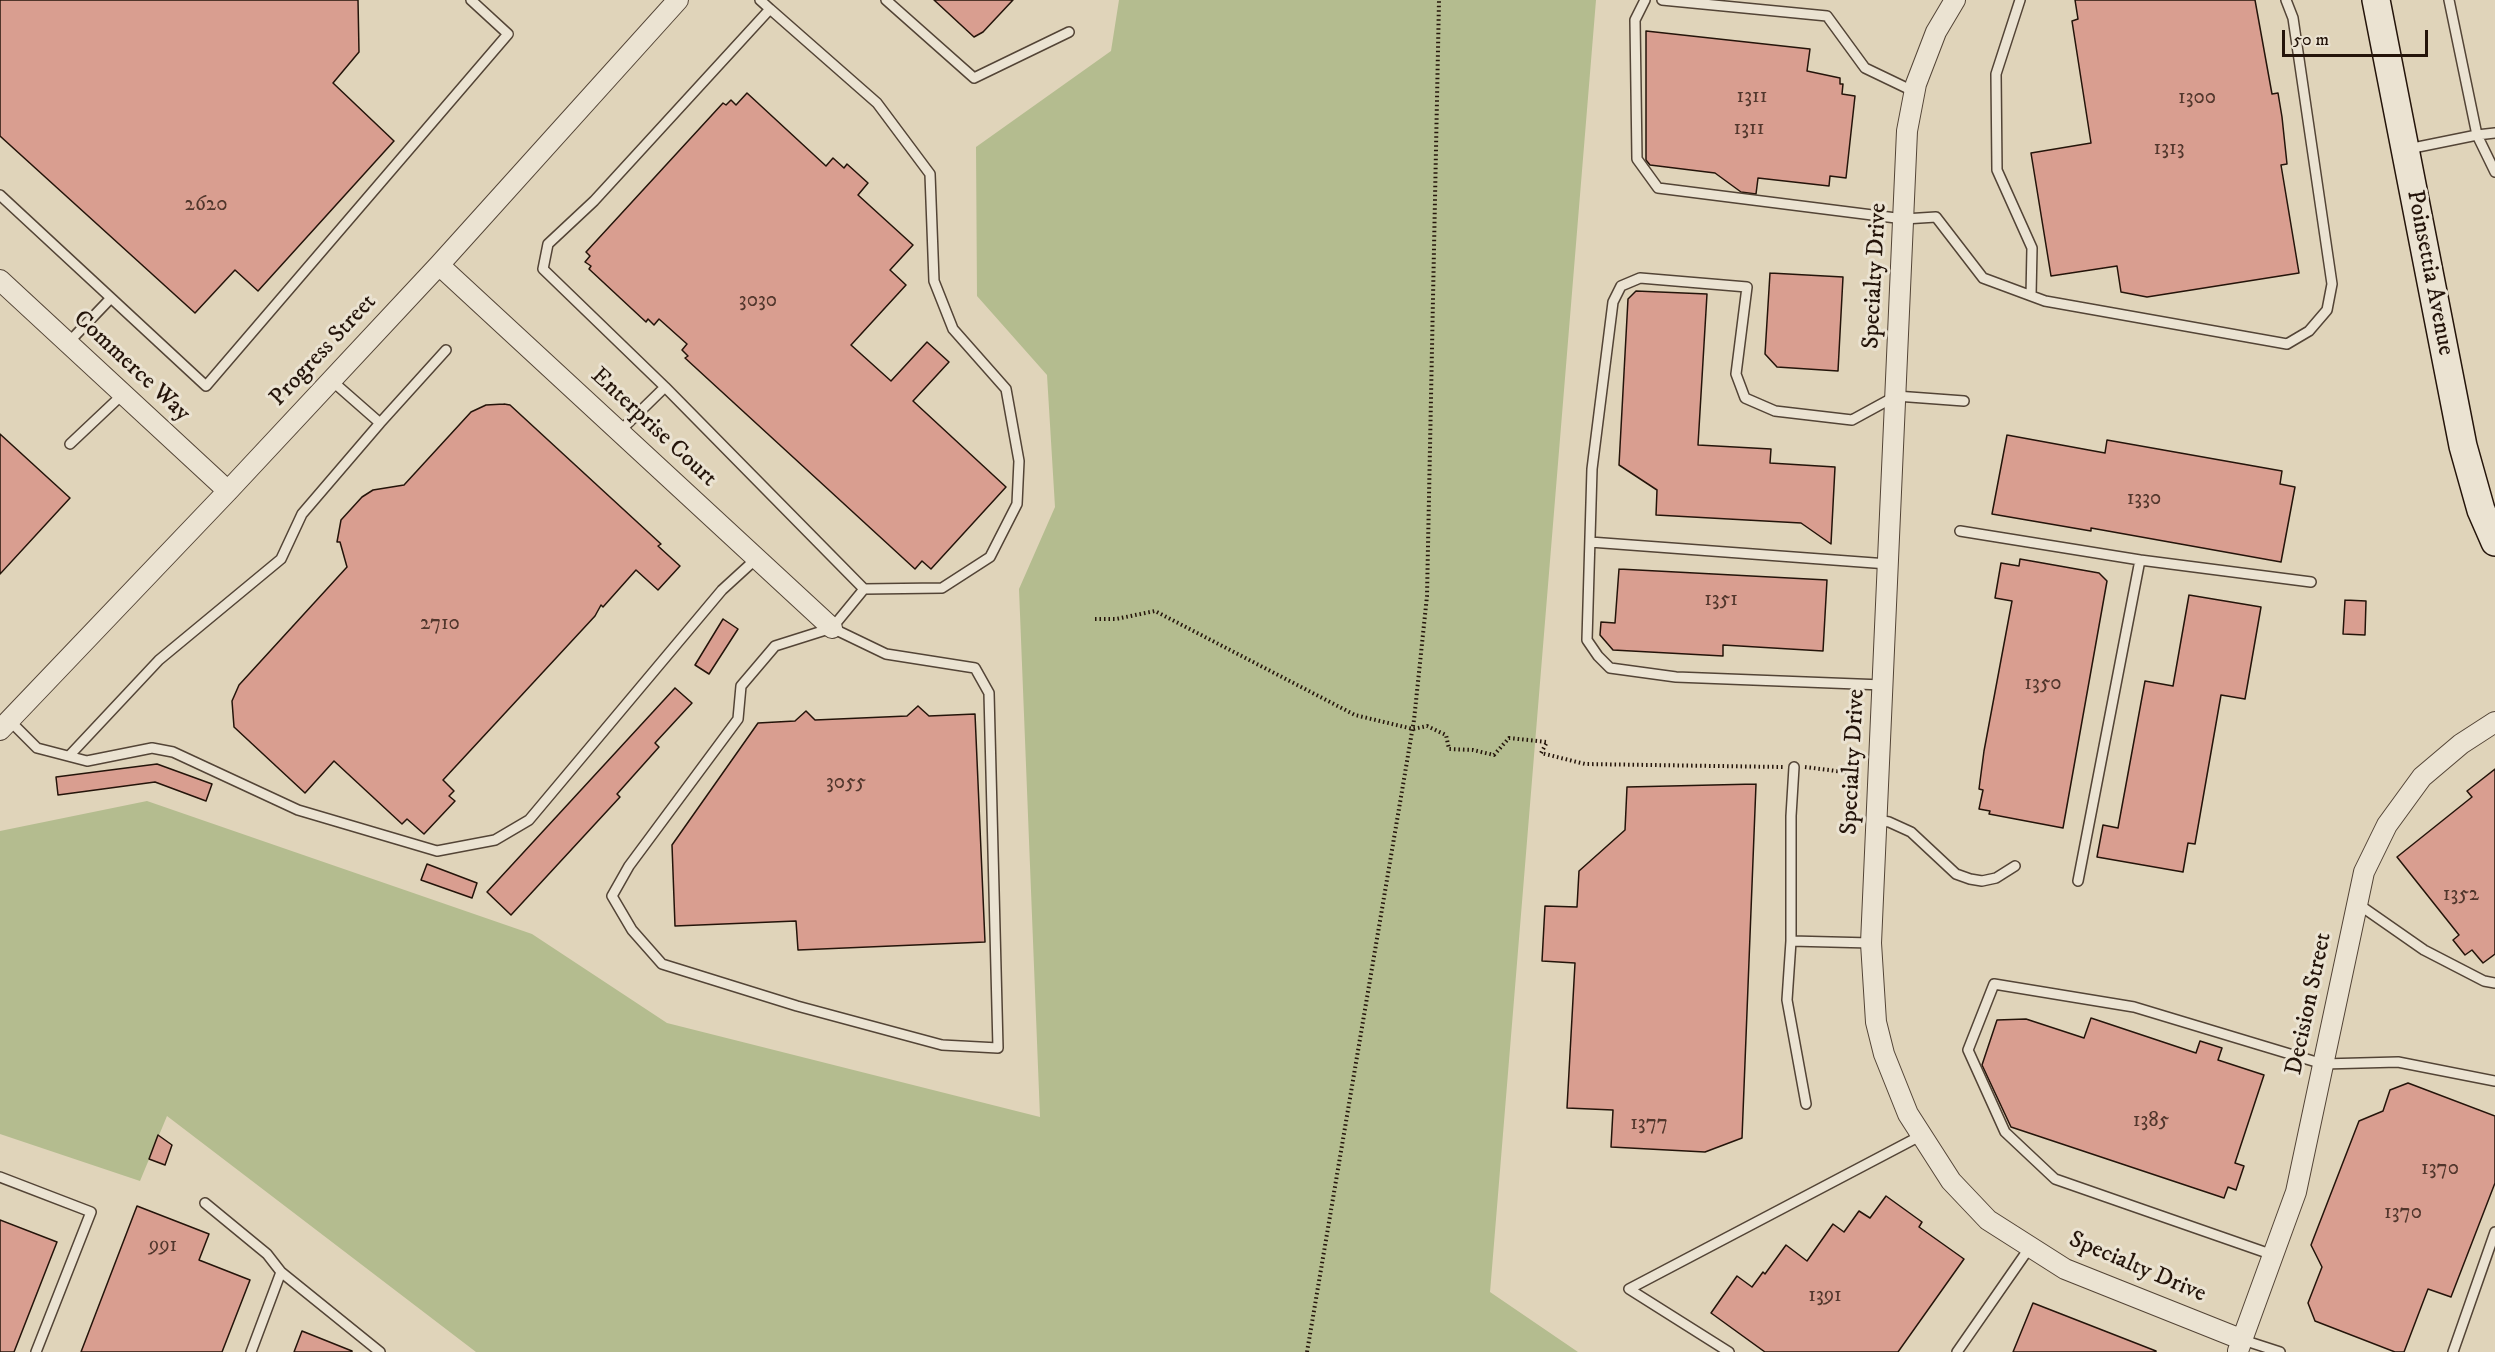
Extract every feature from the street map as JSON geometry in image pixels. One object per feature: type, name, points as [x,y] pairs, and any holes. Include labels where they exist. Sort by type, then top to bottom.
[{"type":"main road","name":"Poinsettia Avenue","points":[[2376,0],[2463,446],[2481,510],[2495,542]]},
{"type":"street","name":"Progress Street","points":[[4,725],[228,491],[439,265],[678,0]]},
{"type":"street","name":"Specialty Drive","points":[[1955,0],[1936,32],[1915,92],[1908,131],[1871,943],[1876,1022],[1884,1054],[1908,1114],[1951,1181],[1988,1220],[2065,1269],[2240,1346]]},
{"type":"street","name":"Enterprise Court","points":[[439,265],[832,628]]},
{"type":"street","name":"Commerce Way","points":[[0,280],[228,491]]},
{"type":"street","name":"Decision Street","points":[[2240,1346],[2296,1192],[2364,872],[2387,825],[2422,777],[2461,744],[2495,722]]},
{"type":"lane","points":[[0,195],[206,386],[508,34],[471,0]]},
{"type":"lane","points":[[760,0],[877,103],[930,174],[934,281],[953,329],[1006,389],[1019,461],[1017,504],[990,557],[942,588],[864,589],[664,387],[543,269],[548,244],[594,201],[770,9]]},
{"type":"lane","points":[[886,0],[974,78],[1069,33]]},
{"type":"lane","points":[[1645,0],[1635,20],[1636,159],[1658,188],[1904,219],[1936,217],[1983,278],[2031,296],[2045,301],[2288,344],[2309,331],[2327,310],[2332,284],[2293,18],[2286,0]]},
{"type":"lane","points":[[1662,0],[1827,16],[1865,68],[1915,92]]},
{"type":"lane","points":[[2020,0],[1996,74],[1997,170],[2032,248],[2031,296]]},
{"type":"lane","points":[[2449,0],[2477,135],[2495,172]]},
{"type":"lane","points":[[2405,150],[2495,133]]},
{"type":"lane","points":[[1883,685],[1676,677],[1610,668],[1598,656],[1587,640],[1592,469],[1613,302],[1621,286],[1640,278],[1747,287],[1736,374],[1745,398],[1775,411],[1852,420],[1896,396],[1964,401]]},
{"type":"lane","points":[[68,343],[111,298]]},
{"type":"lane","points":[[69,756],[159,660],[281,559],[302,514],[446,350]]},
{"type":"lane","points":[[332,380],[380,423]]},
{"type":"lane","points":[[619,432],[664,387]]},
{"type":"lane","points":[[70,444],[123,394]]},
{"type":"lane","points":[[1960,531],[2140,560],[2311,582]]},
{"type":"lane","points":[[1590,542],[1888,564]]},
{"type":"lane","points":[[4,725],[37,748],[87,761],[152,748],[173,752],[298,810],[437,851],[495,840],[529,820],[722,590],[757,558]]},
{"type":"lane","points":[[2078,881],[2140,560]]},
{"type":"lane","points":[[832,628],[886,654],[975,668],[989,693],[998,1048],[942,1045],[797,1006],[662,964],[632,930],[612,896],[628,866],[738,719],[741,686],[775,646],[832,628],[864,589]]},
{"type":"lane","points":[[1794,767],[1791,816],[1791,941],[1787,1000],[1806,1104]]},
{"type":"lane","points":[[1877,820],[1889,822],[1911,832],[1956,874],[1970,879],[1982,881],[1996,878],[2015,866]]},
{"type":"lane","points":[[2358,904],[2424,950],[2484,981],[2495,983]]},
{"type":"lane","points":[[1791,941],[1871,943]]},
{"type":"lane","points":[[2273,1255],[2055,1179],[2005,1132],[1968,1050],[1994,984],[2134,1007],[2323,1064],[2398,1062],[2495,1081]]},
{"type":"lane","points":[[1729,1352],[1629,1289],[1922,1135]]},
{"type":"lane","points":[[0,1177],[91,1212],[36,1352]]},
{"type":"lane","points":[[205,1203],[267,1254],[281,1272],[380,1352]]},
{"type":"lane","points":[[2452,1352],[2495,1232]]},
{"type":"lane","points":[[1957,1352],[2030,1247]]},
{"type":"lane","points":[[251,1352],[281,1272]]},
{"type":"lane","points":[[2240,1346],[2280,1352]]},
{"type":"path","points":[[1307,1352],[1413,729],[1427,596],[1439,0]]},
{"type":"path","points":[[1095,619],[1116,619],[1155,611],[1355,715],[1413,729],[1427,726],[1446,735],[1449,748],[1494,755],[1509,738],[1547,741],[1541,753],[1585,764],[1820,767],[1879,777]]},
{"type":"green space","points":[[1119,0],[1596,0],[1490,1292],[1578,1352],[476,1352],[167,1116],[140,1181],[0,1134],[0,831],[147,801],[532,934],[667,1023],[1040,1117],[1019,589],[1055,507],[1047,375],[977,296],[976,147],[1111,51]]},
{"type":"building","points":[[0,0],[358,0],[359,52],[333,83],[394,141],[258,291],[235,270],[195,313],[0,136]]},
{"type":"building","points":[[934,0],[1013,0],[983,32],[974,37]]},
{"type":"building","points":[[2075,0],[2255,0],[2272,94],[2278,93],[2282,117],[2287,164],[2281,165],[2299,273],[2147,297],[2121,292],[2117,266],[2051,276],[2031,153],[2091,143],[2072,21],[2078,19]]},
{"type":"building","points":[[1646,31],[1810,49],[1807,71],[1840,78],[1840,84],[1843,84],[1842,94],[1855,96],[1846,178],[1830,176],[1829,186],[1758,178],[1756,194],[1741,192],[1715,173],[1650,165],[1646,160]]},
{"type":"building","points":[[747,93],[826,166],[833,158],[844,168],[847,164],[868,183],[858,195],[913,245],[890,270],[906,285],[851,345],[891,381],[927,342],[949,362],[913,401],[1006,487],[931,569],[922,561],[915,569],[685,358],[688,356],[682,350],[687,344],[659,319],[654,325],[648,319],[646,322],[589,269],[591,266],[585,262],[590,256],[586,252],[723,103],[726,105],[731,100],[736,105]]},
{"type":"building","points":[[1770,273],[1843,277],[1838,371],[1777,367],[1765,354]]},
{"type":"building","points":[[1636,291],[1707,294],[1698,445],[1771,449],[1770,463],[1835,467],[1831,544],[1801,523],[1656,515],[1657,490],[1619,465],[1628,299]]},
{"type":"building","points":[[486,405],[510,405],[661,544],[658,546],[680,566],[658,590],[636,570],[603,607],[601,605],[595,616],[443,780],[454,791],[449,796],[455,801],[424,834],[407,819],[402,824],[334,761],[305,793],[234,727],[232,701],[239,685],[347,567],[340,542],[337,542],[341,520],[362,497],[373,490],[404,485],[471,412]]},
{"type":"building","points":[[0,434],[70,498],[0,574]]},
{"type":"building","points":[[2007,435],[2105,453],[2107,440],[2282,471],[2280,484],[2295,487],[2281,562],[2091,528],[2091,531],[1992,514]]},
{"type":"building","points":[[2020,559],[2099,573],[2107,581],[2063,828],[1989,814],[1990,811],[1979,809],[1983,790],[1979,789],[1984,751],[2012,601],[1995,598],[2001,563],[2019,566]]},
{"type":"building","points":[[1619,569],[1827,580],[1823,651],[1723,645],[1723,656],[1613,650],[1600,635],[1601,622],[1615,623]]},
{"type":"building","points":[[2189,595],[2261,607],[2245,699],[2221,695],[2195,844],[2188,843],[2183,872],[2097,857],[2103,825],[2118,828],[2145,681],[2173,686]]},
{"type":"building","points":[[2345,600],[2366,601],[2365,635],[2343,634]]},
{"type":"building","points":[[723,619],[738,629],[709,674],[695,665]]},
{"type":"building","points":[[675,688],[692,703],[655,743],[659,747],[617,794],[620,797],[511,915],[487,892]]},
{"type":"building","points":[[918,706],[929,716],[975,714],[985,942],[798,950],[796,921],[675,926],[672,845],[758,723],[795,721],[806,711],[815,720],[907,716]]},
{"type":"building","points":[[157,764],[212,784],[206,801],[155,782],[58,795],[56,777]]},
{"type":"building","points":[[2495,769],[2495,954],[2483,963],[2472,950],[2465,955],[2453,940],[2459,935],[2397,857],[2472,797],[2467,791]]},
{"type":"building","points":[[1756,784],[1742,1138],[1705,1152],[1611,1147],[1613,1110],[1567,1108],[1575,963],[1542,961],[1545,906],[1577,907],[1579,871],[1625,830],[1627,787]]},
{"type":"building","points":[[427,864],[477,883],[472,898],[421,880]]},
{"type":"building","points":[[2091,1018],[2196,1053],[2200,1041],[2222,1048],[2218,1060],[2264,1075],[2235,1163],[2244,1166],[2236,1190],[2228,1187],[2224,1198],[2011,1127],[1982,1065],[1997,1020],[2026,1019],[2084,1038]]},
{"type":"building","points":[[2408,1083],[2495,1116],[2495,1183],[2451,1297],[2428,1289],[2404,1352],[2395,1352],[2315,1321],[2308,1303],[2322,1267],[2311,1245],[2359,1121],[2383,1111],[2390,1090]]},
{"type":"building","points":[[158,1135],[172,1145],[165,1165],[149,1159]]},
{"type":"building","points":[[1886,1196],[1922,1222],[1919,1227],[1964,1259],[1898,1352],[1765,1352],[1711,1313],[1737,1276],[1752,1287],[1763,1272],[1765,1274],[1786,1245],[1807,1261],[1833,1224],[1844,1232],[1859,1211],[1870,1218]]},
{"type":"building","points":[[137,1206],[209,1234],[199,1260],[250,1280],[222,1352],[81,1352]]},
{"type":"building","points":[[0,1220],[57,1242],[14,1352],[0,1352]]},
{"type":"building","points":[[2033,1303],[2156,1351],[2156,1352],[2013,1352]]},
{"type":"building","points":[[302,1331],[352,1351],[352,1352],[294,1352]]}]
